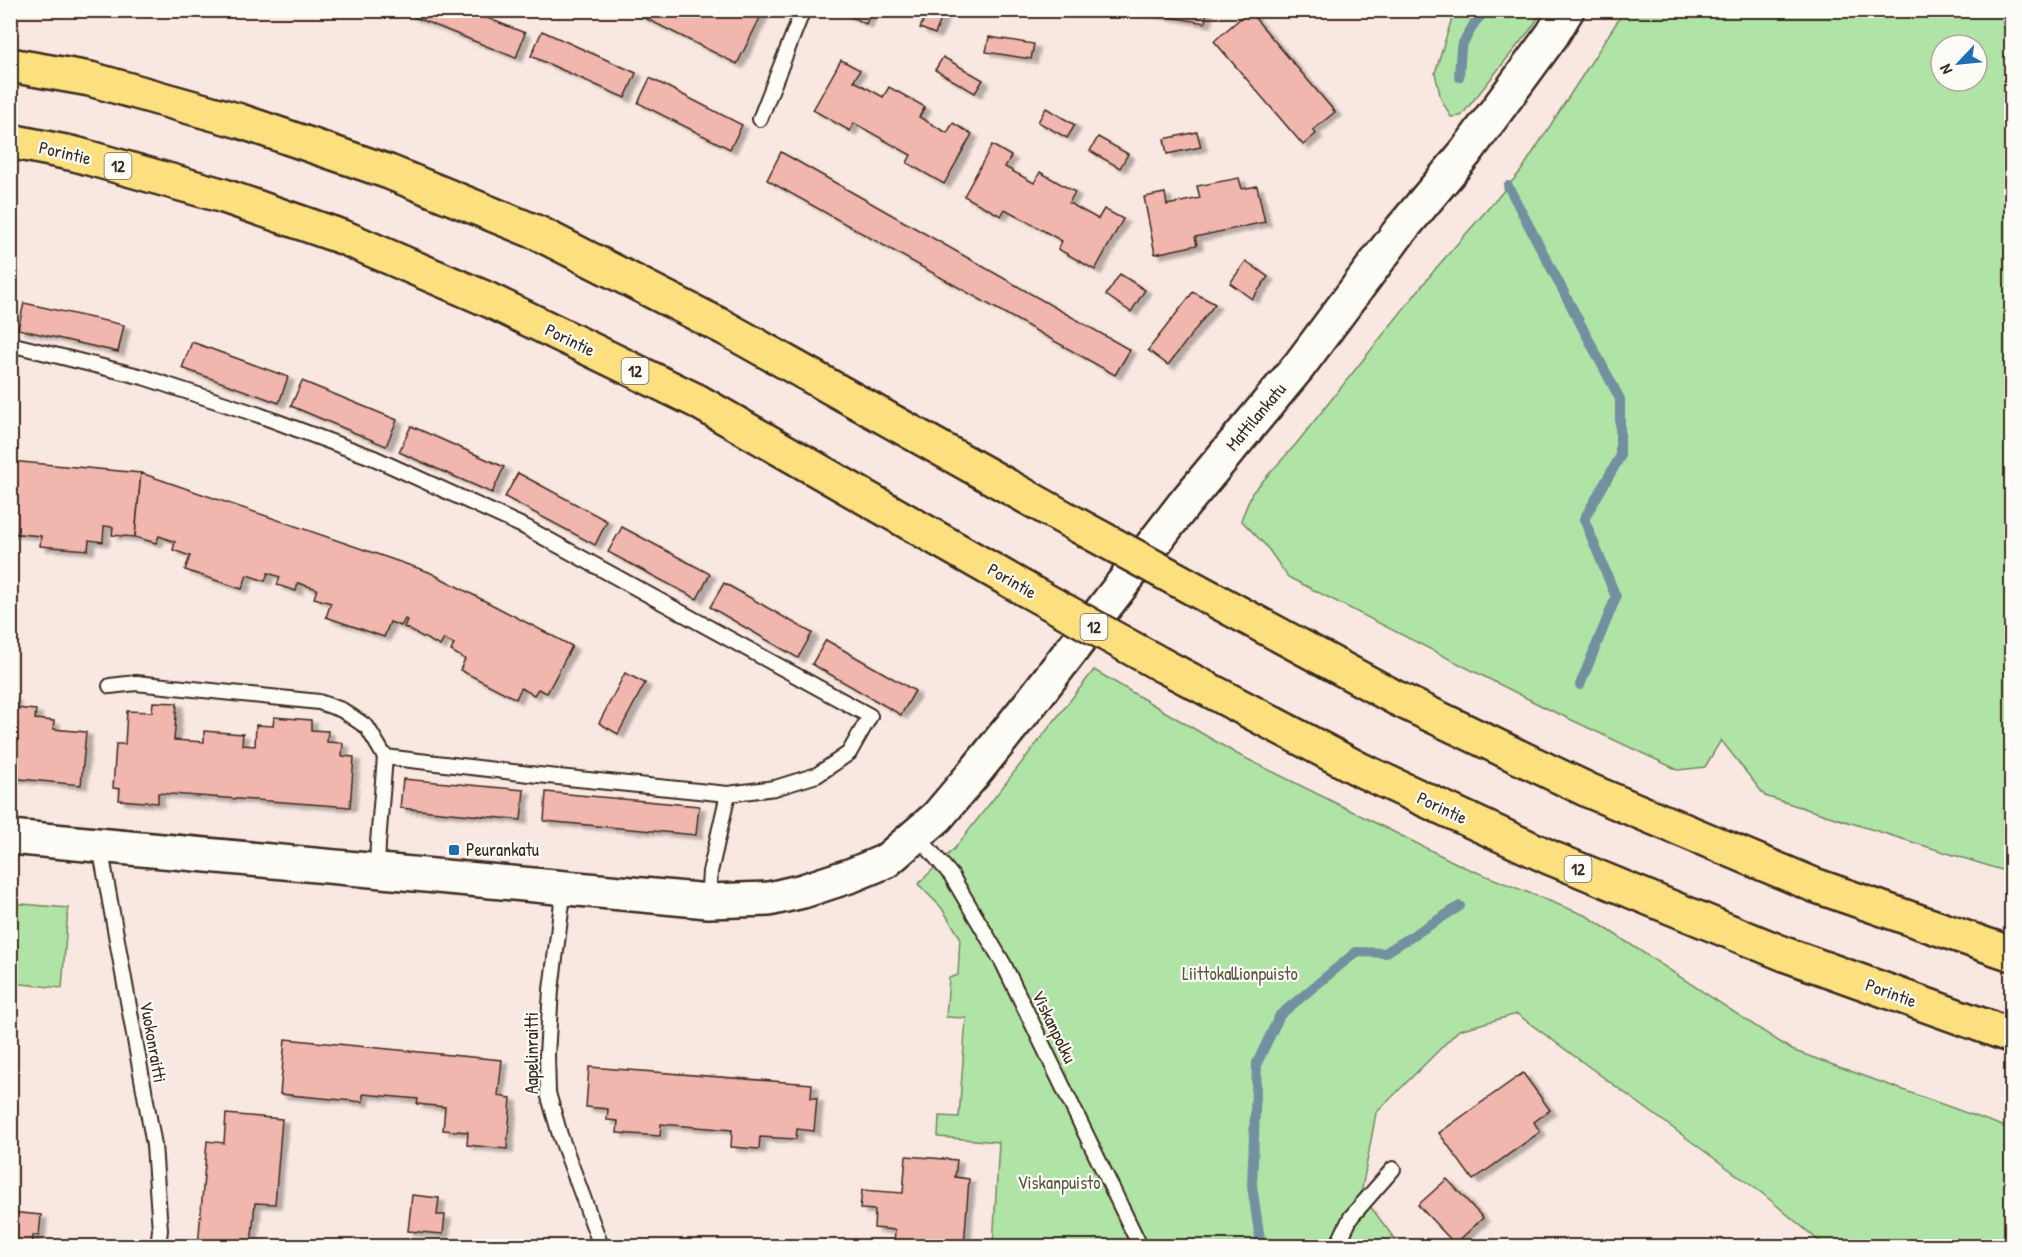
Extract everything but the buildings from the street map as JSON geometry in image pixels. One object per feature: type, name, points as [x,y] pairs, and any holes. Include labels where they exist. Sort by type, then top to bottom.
[{"type":"highway","points":[[10,65],[90,79],[240,121],[389,171],[538,233],[725,328],[1077,525],[1396,698],[1590,791],[1815,885],[2012,954]]},
{"type":"highway","name":"Porintie","points":[[10,141],[75,154],[224,196],[345,238],[489,300],[697,401],[1025,589],[1162,665],[1361,770],[1551,858],[1787,955],[2012,1036]]},
{"type":"street","name":"Mattilankatu","points":[[927,826],[975,772],[1184,504],[1299,366],[1399,232],[1466,152],[1552,35],[1567,10]]},
{"type":"street","points":[[10,837],[708,901],[769,899],[852,875],[886,861],[927,826]]},
{"type":"lane","points":[[760,119],[803,10]]},
{"type":"lane","points":[[10,344],[142,377],[259,415],[374,458],[525,527],[870,716],[849,753],[817,776],[775,788],[728,794],[385,757]]},
{"type":"lane","points":[[110,686],[136,683],[319,702],[342,710],[367,727],[385,757],[377,871]]},
{"type":"lane","points":[[708,901],[710,872],[728,794]]},
{"type":"lane","name":"Viskanpolku","points":[[927,826],[951,875],[1003,963],[1140,1246]]},
{"type":"lane","name":"Vuokonraitti","points":[[100,846],[154,1145],[160,1230],[158,1246]]},
{"type":"lane","name":"Aapelinraitti","points":[[564,887],[551,990],[547,1055],[548,1093],[560,1135],[601,1246]]},
{"type":"lane","points":[[1337,1246],[1351,1217],[1393,1169]]},
{"type":"green space","points":[[1456,10],[1542,11],[1533,26],[1461,116],[1451,117],[1441,99],[1435,73]]},
{"type":"green space","points":[[1624,11],[2011,11],[2011,873],[1765,796],[1721,740],[1705,767],[1678,770],[1544,707],[1288,577],[1267,547],[1241,520],[1252,493],[1296,444],[1437,267],[1521,171]]},
{"type":"green space","name":"Liittokallionpuisto","points":[[1094,670],[1237,754],[1464,867],[1587,916],[1792,1050],[2011,1129],[2011,1246],[1825,1246],[1763,1194],[1517,1014],[1459,1030],[1376,1113],[1361,1194],[1400,1246],[993,1246],[999,1142],[938,1137],[939,1116],[959,1117],[966,1018],[946,1017],[949,978],[958,975],[960,937],[941,907],[918,884],[955,848]]},
{"type":"green space","points":[[10,903],[68,908],[62,988],[11,983]]},
{"type":"waterway","points":[[1459,77],[1461,47],[1475,22],[1486,10]]},
{"type":"waterway","points":[[1508,186],[1620,399],[1620,457],[1584,519],[1616,597],[1580,685]]},
{"type":"waterway","points":[[1261,1246],[1252,1186],[1257,1063],[1280,1015],[1356,952],[1385,953],[1460,906]]},
{"type":"place","name":"Peurankatu","points":[[454,850]]},
{"type":"park label","name":"Viskanpuisto","points":[[1059,1183]]}]
